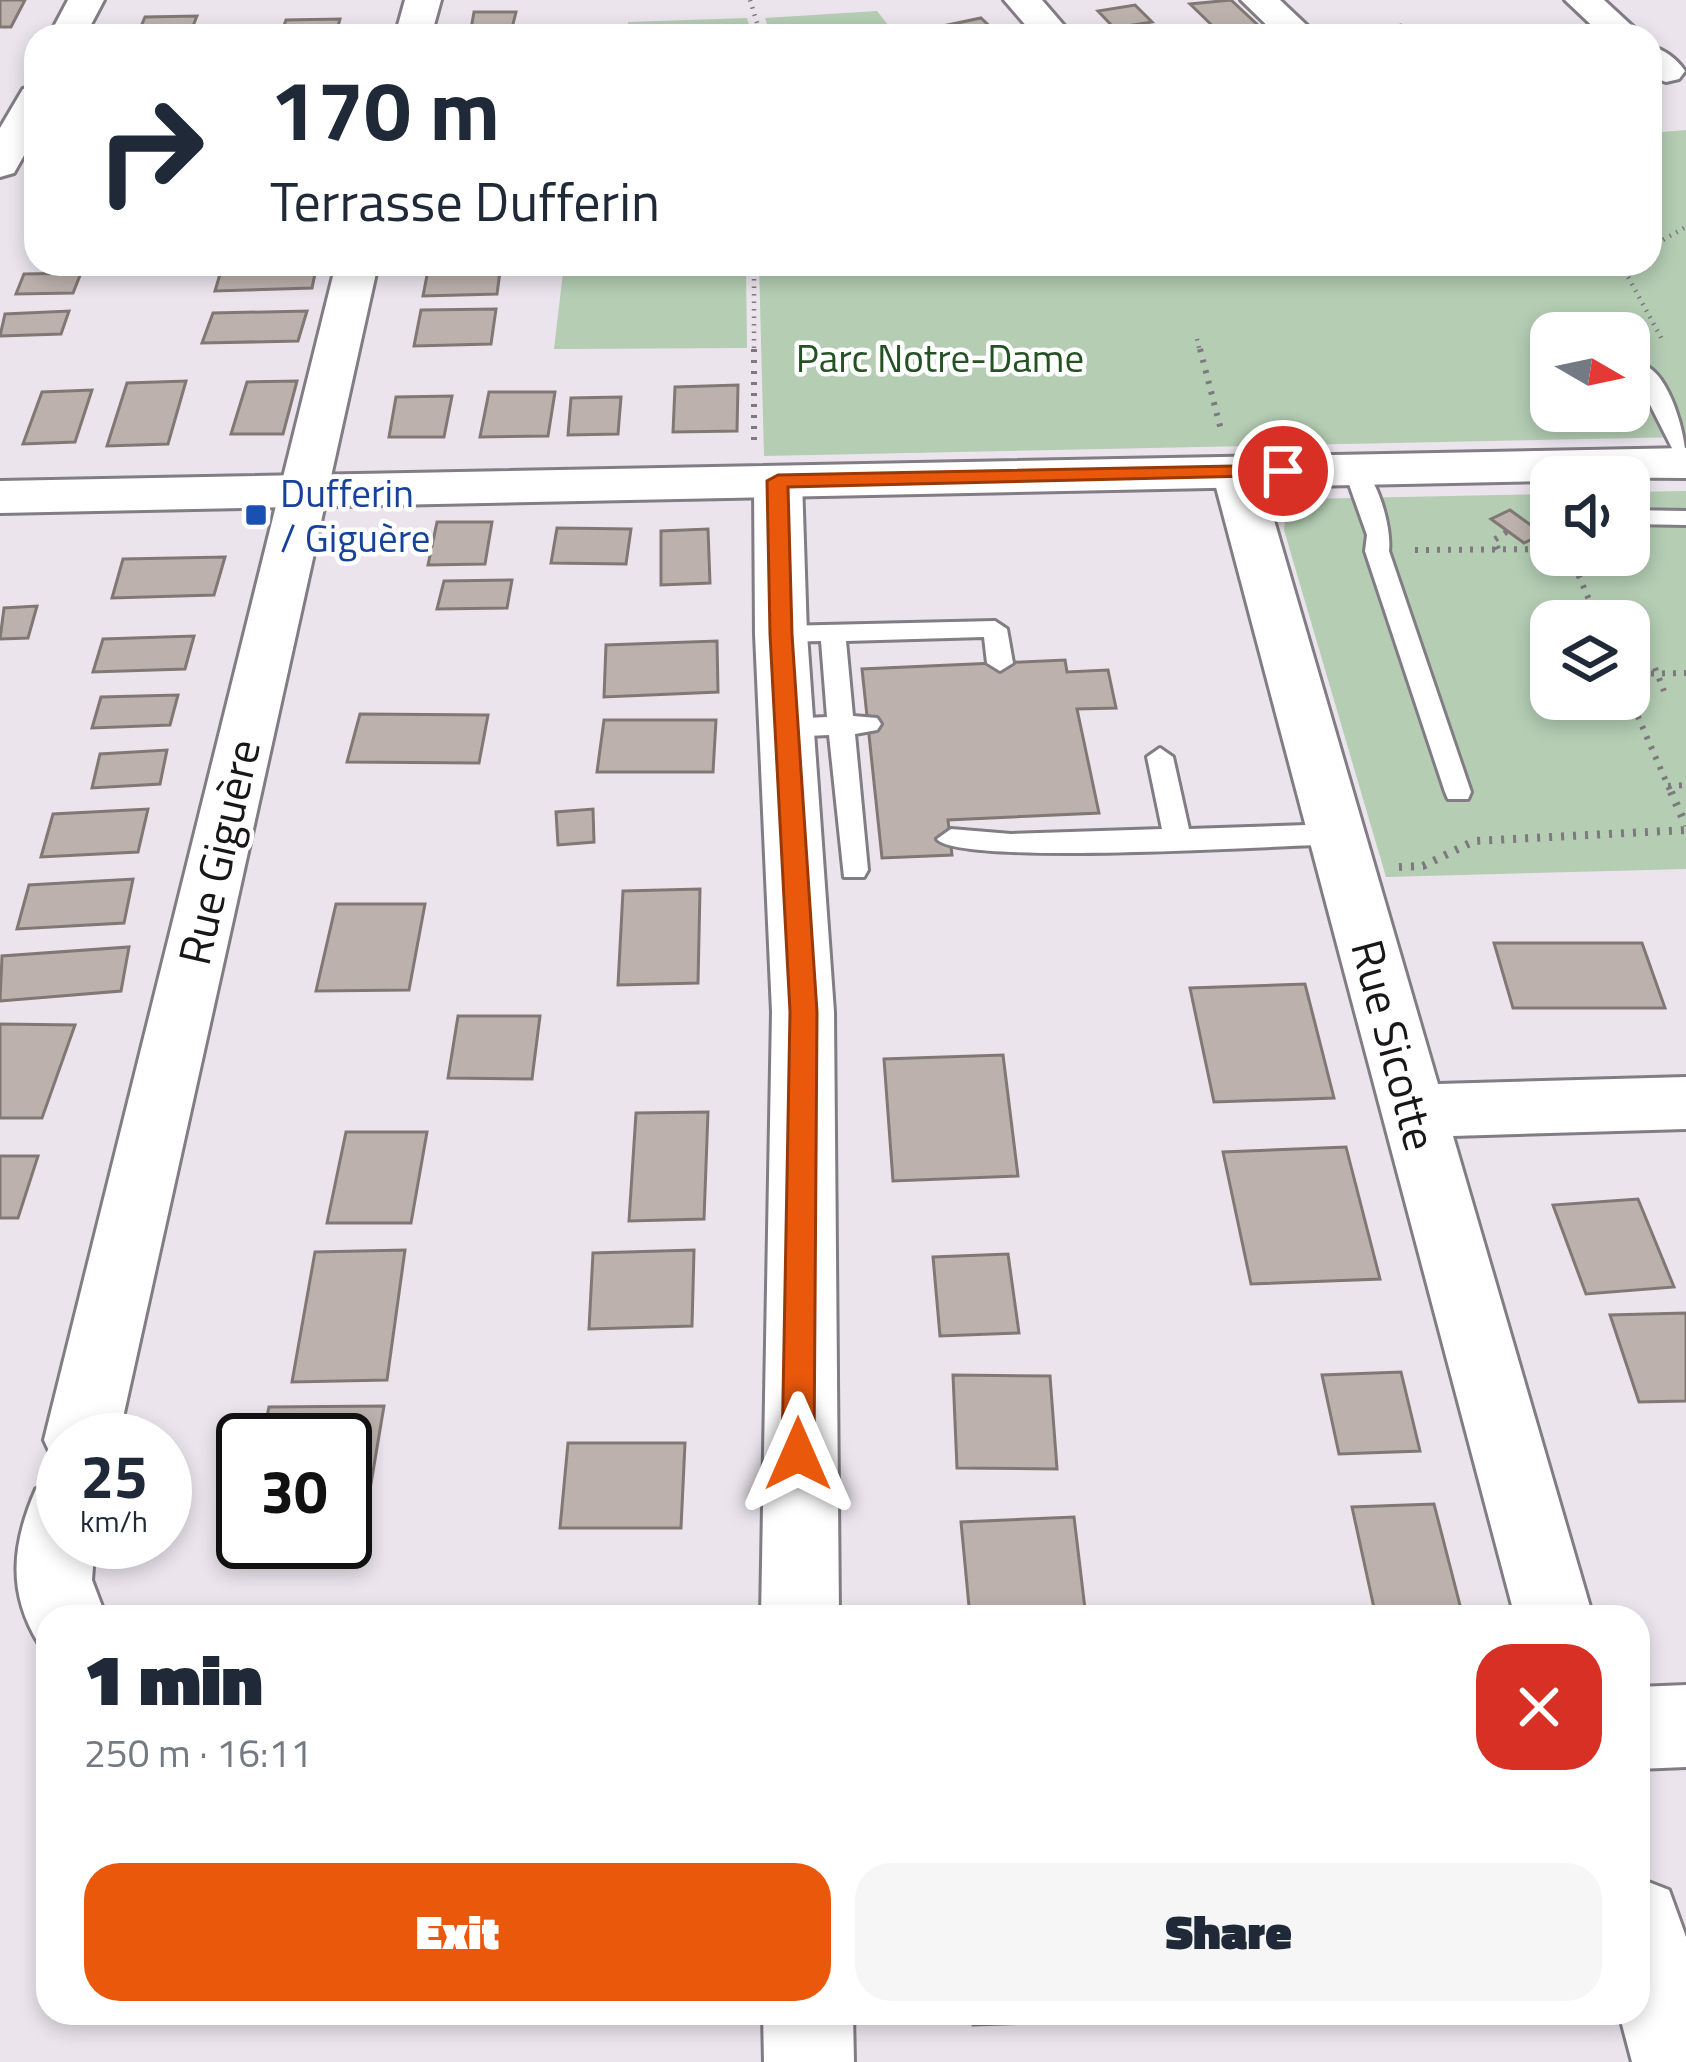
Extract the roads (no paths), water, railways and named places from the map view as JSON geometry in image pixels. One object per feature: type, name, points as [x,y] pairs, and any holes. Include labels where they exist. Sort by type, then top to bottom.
[{"type":"street","points":[[1259,0],[1286,24]]},
{"type":"street","points":[[1583,0],[1611,24]]},
{"type":"street","points":[[0,165],[24,120]]},
{"type":"street","name":"Rue Giguère","points":[[87,1413],[354,276]]},
{"type":"street","points":[[0,497],[1231,459],[1355,470],[1530,471]]},
{"type":"street","name":"Rue Sicotte","points":[[1231,459],[1550,1605]]},
{"type":"street","points":[[1650,466],[1686,463]]},
{"type":"street","points":[[766,470],[832,726],[803,1012],[800,1605]]},
{"type":"street","points":[[1412,1111],[1686,1103]]},
{"type":"street","points":[[53,1569],[59,1605]]},
{"type":"street","points":[[1650,1728],[1686,1726]]},
{"type":"street","points":[[1650,1964],[1677,2062]]},
{"type":"street","points":[[808,2025],[809,2062]]},
{"type":"lane","points":[[1650,382],[1686,454]]},
{"type":"lane","points":[[1355,470],[1379,535],[1377,551],[1458,792]]},
{"type":"lane","points":[[1650,517],[1686,518]]},
{"type":"lane","points":[[807,633],[995,629],[1000,663]]},
{"type":"lane","points":[[832,726],[854,870]]},
{"type":"lane","points":[[1160,758],[1178,839]]},
{"type":"lane","points":[[951,839],[1011,844],[1336,834]]},
{"type":"place","name":"Dufferin / Giguère","points":[[256,515]]},
{"type":"park label","name":"Parc Notre-Dame","points":[[940,358]]}]
